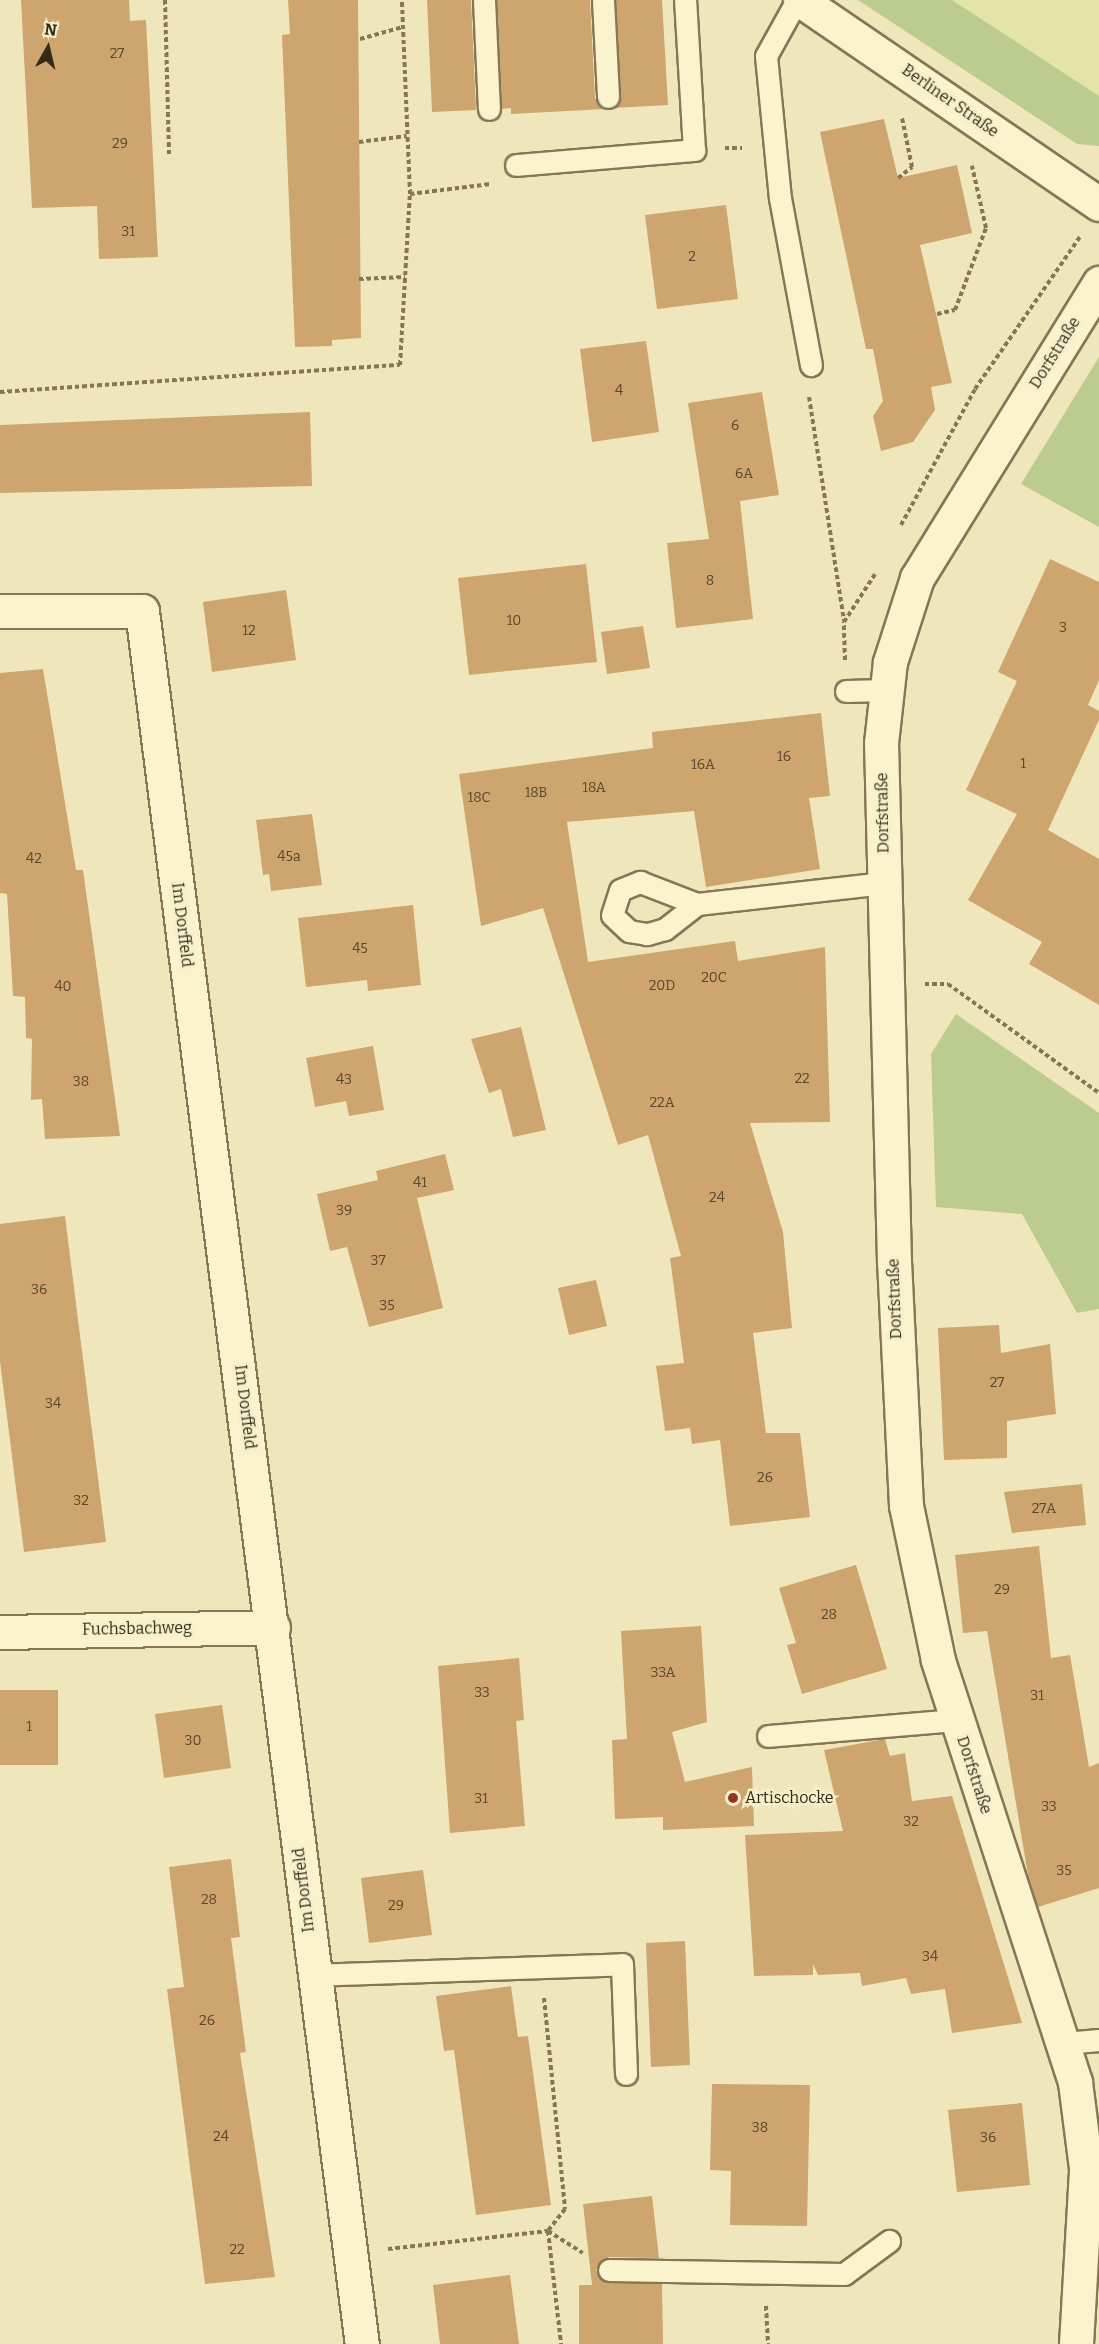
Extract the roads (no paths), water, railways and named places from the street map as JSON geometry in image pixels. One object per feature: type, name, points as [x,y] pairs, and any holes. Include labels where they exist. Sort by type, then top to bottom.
[{"type":"street","name":"Berliner Straße","points":[[799,0],[1099,204]]},
{"type":"street","name":"Dorfstraße","points":[[1076,2344],[1086,2168],[1064,2043],[956,1720],[920,1590],[906,1506],[886,984],[884,883],[886,690],[897,635],[918,578],[1099,283]]},
{"type":"street","name":"Im Dorffeld","points":[[0,611],[142,611],[273,1627],[314,1975],[352,2253],[362,2344]]},
{"type":"street","name":"Fuchsbachweg","points":[[0,1632],[273,1627]]},
{"type":"lane","points":[[484,0],[489,110]]},
{"type":"lane","points":[[603,0],[608,97]]},
{"type":"lane","points":[[516,165],[694,150],[685,0]]},
{"type":"lane","points":[[799,0],[766,57],[775,146],[811,365]]},
{"type":"lane","points":[[846,691],[886,690]]},
{"type":"lane","points":[[697,904],[884,883]]},
{"type":"lane","points":[[768,1736],[956,1720]]},
{"type":"lane","points":[[314,1975],[622,1964],[626,2074]]},
{"type":"lane","points":[[1064,2043],[1099,2040]]},
{"type":"lane","points":[[609,2270],[844,2274],[889,2241]]},
{"type":"place","name":"Artischocke","points":[[733,1798]]}]
